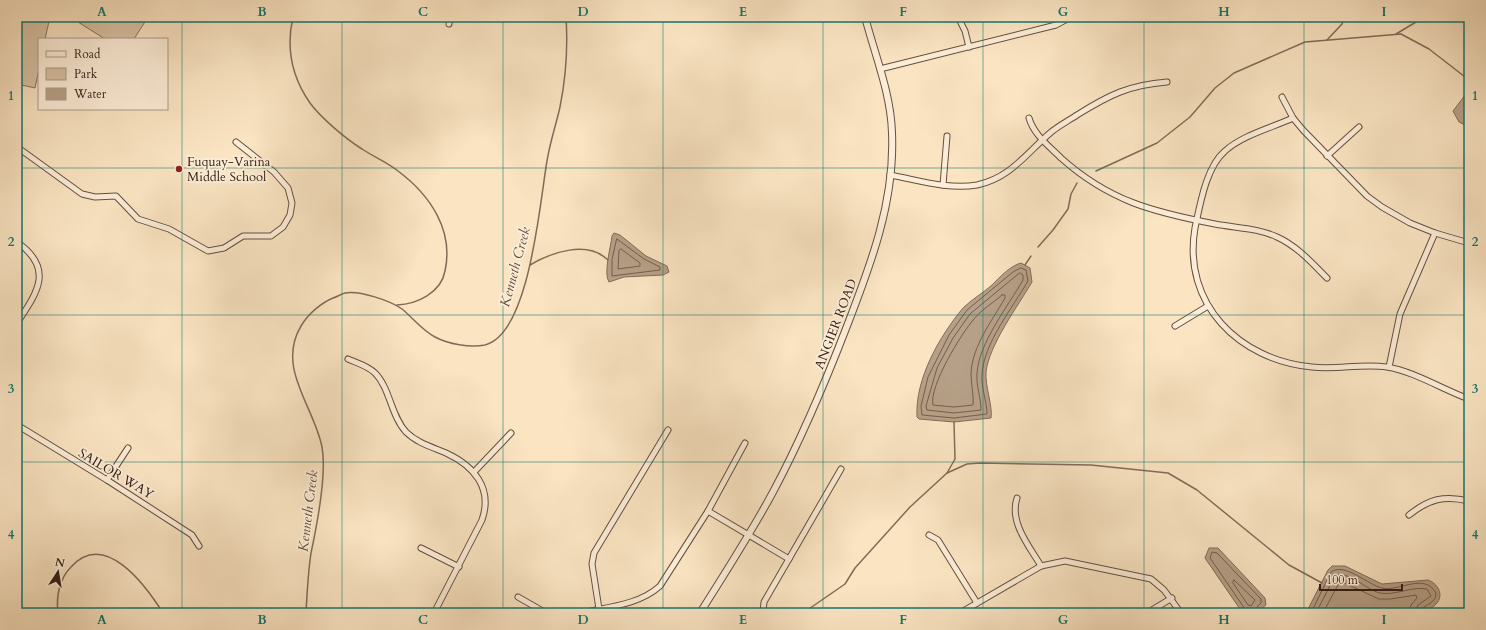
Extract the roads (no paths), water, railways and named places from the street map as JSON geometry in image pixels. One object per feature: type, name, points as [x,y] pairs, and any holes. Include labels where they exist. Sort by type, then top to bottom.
[{"type":"street","points":[[449,24],[450,17]]},
{"type":"street","name":"ANGIER ROAD","points":[[700,613],[748,535],[795,449],[818,398],[854,307],[881,230],[890,175],[892,124],[880,69],[865,17]]},
{"type":"street","points":[[958,17],[965,31],[969,47]]},
{"type":"street","points":[[880,69],[1056,25],[1071,17]]},
{"type":"street","points":[[890,175],[943,185],[962,186],[977,184],[1003,175],[1019,164],[1058,127],[1113,94],[1152,83],[1167,82]]},
{"type":"street","points":[[1282,97],[1293,118],[1327,156],[1354,185],[1382,207],[1397,217],[1435,233],[1469,243]]},
{"type":"street","points":[[1029,118],[1031,126],[1043,140],[1082,176],[1127,202],[1152,210],[1254,230],[1277,237],[1297,250],[1327,278]]},
{"type":"street","points":[[1293,118],[1231,146],[1219,157],[1212,167],[1207,179],[1194,237],[1194,259],[1198,284],[1208,306],[1221,325],[1235,338],[1255,350],[1273,358],[1311,367],[1365,365],[1389,367],[1469,399]]},
{"type":"street","points":[[1327,156],[1359,127]]},
{"type":"street","points":[[943,185],[947,136]]},
{"type":"street","points":[[17,147],[82,194],[95,197],[116,196],[138,219],[169,229],[201,249],[215,251],[224,248],[243,236],[271,236],[283,227],[290,215],[292,203],[288,188],[274,172],[236,142]]},
{"type":"street","points":[[1389,367],[1400,314],[1435,233]]},
{"type":"street","points":[[17,242],[28,250],[38,266],[40,281],[37,294],[17,323]]},
{"type":"street","points":[[1175,326],[1208,306]]},
{"type":"street","points":[[348,359],[360,364],[377,375],[394,413],[406,431],[420,442],[457,459],[474,472],[481,482],[486,495],[485,509],[479,527],[434,613]]},
{"type":"street","name":"SAILOR WAY","points":[[17,425],[107,480],[192,535],[198,546]]},
{"type":"street","points":[[599,609],[592,564],[594,553],[668,430]]},
{"type":"street","points":[[474,472],[511,433]]},
{"type":"street","points":[[581,613],[640,599],[655,590],[668,575],[708,511],[745,443]]},
{"type":"street","points":[[107,480],[128,448]]},
{"type":"street","points":[[763,612],[764,602],[841,469]]},
{"type":"street","points":[[1409,515],[1417,508],[1438,498],[1453,497],[1469,501]]},
{"type":"street","points":[[1017,498],[1014,510],[1020,531],[1041,566]]},
{"type":"street","points":[[708,511],[789,559]]},
{"type":"street","points":[[929,535],[938,540],[977,603]]},
{"type":"street","points":[[421,548],[458,567]]},
{"type":"street","points":[[960,613],[1041,566],[1061,562],[1077,562],[1151,579],[1162,587],[1172,598],[1181,613]]},
{"type":"street","points":[[518,597],[546,613]]},
{"type":"street","points":[[1147,613],[1172,598]]},
{"type":"water","points":[[1469,90],[1469,127],[1459,122],[1453,111]]},
{"type":"water","points":[[614,233],[620,235],[646,256],[667,266],[669,272],[663,275],[624,277],[609,282],[607,278],[607,267],[612,236]]},
{"type":"water","points":[[1021,263],[1030,268],[1032,282],[998,338],[988,361],[986,378],[991,408],[991,418],[954,422],[919,419],[917,417],[917,403],[924,373],[945,332],[966,305],[1009,269]]},
{"type":"water","points":[[1209,548],[1218,548],[1265,598],[1266,605],[1256,613],[1242,612],[1205,558]]},
{"type":"water","points":[[1332,566],[1345,566],[1382,584],[1428,580],[1439,590],[1439,601],[1422,613],[1306,613],[1328,570]]},
{"type":"waterway","points":[[293,17],[290,39],[292,62],[299,83],[310,103],[327,122],[349,140],[394,168],[410,181],[429,202],[443,228],[447,256],[443,279],[433,291],[420,300],[397,305]]},
{"type":"waterway","name":"Kenneth Creek","points":[[306,613],[310,560],[322,485],[323,458],[318,432],[299,387],[295,372],[293,357],[294,342],[301,326],[315,309],[328,300],[344,293],[351,292],[375,297],[397,306],[430,334],[446,342],[466,346],[479,346],[485,345],[500,336],[513,317],[523,292],[530,264],[548,154],[560,107],[564,84],[567,51],[566,17]]},
{"type":"waterway","points":[[1327,40],[1342,24],[1344,17]]},
{"type":"waterway","points":[[1396,34],[1416,22],[1421,17]]},
{"type":"waterway","points":[[1096,171],[1157,143],[1190,117],[1215,88],[1234,73],[1305,42],[1401,34],[1429,49],[1469,80]]},
{"type":"waterway","points":[[1038,247],[1053,230],[1068,209],[1071,194],[1077,183]]},
{"type":"waterway","points":[[530,265],[559,252],[580,249],[600,254],[608,260]]},
{"type":"waterway","points":[[1025,265],[1031,256]]},
{"type":"waterway","points":[[803,613],[845,584],[855,568],[910,507],[947,473],[955,459],[954,422]]},
{"type":"waterway","points":[[947,473],[967,464],[980,463],[1091,465],[1168,473],[1197,490],[1289,565],[1322,583]]},
{"type":"waterway","name":"Kenneth Creek","points":[[58,613],[59,588],[67,572],[84,557],[97,554],[111,558],[123,566],[146,589],[163,613]]},
{"type":"place","name":"Fuquay-Varina Middle School","points":[[179,169]]}]
